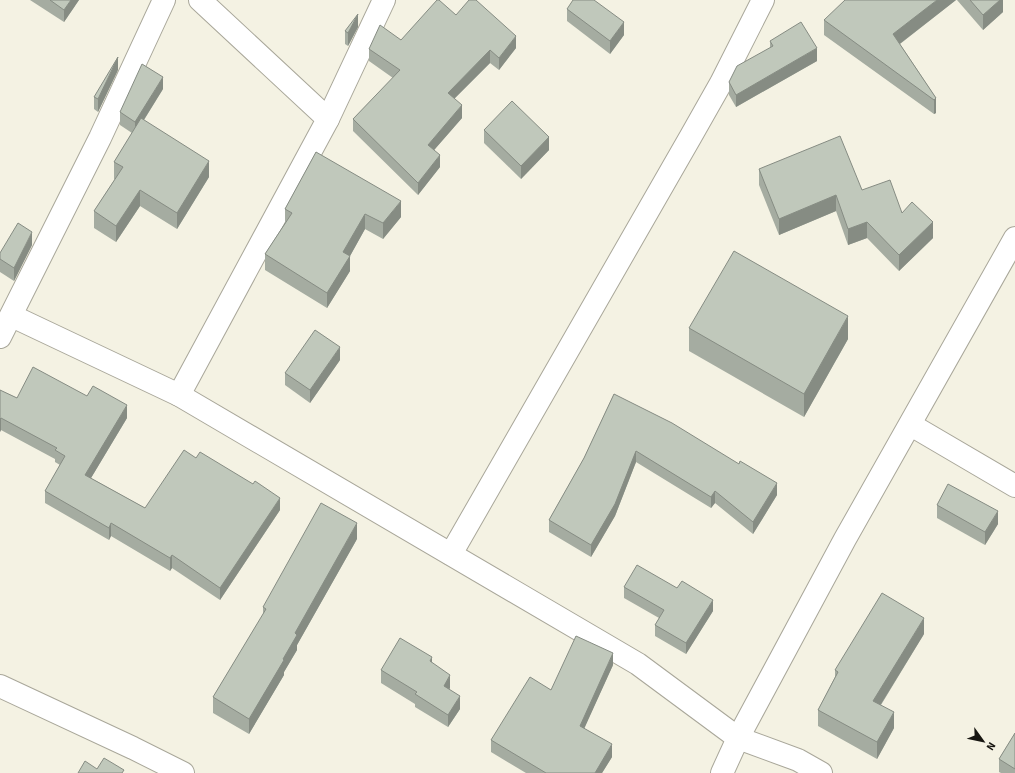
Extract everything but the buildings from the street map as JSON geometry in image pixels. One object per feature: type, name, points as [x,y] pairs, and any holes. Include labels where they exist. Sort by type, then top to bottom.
[{"type":"street","points":[[0,337],[12,316],[100,138],[164,0]]},
{"type":"street","points":[[200,0],[328,119]]},
{"type":"street","points":[[179,395],[328,119],[384,0]]},
{"type":"street","points":[[450,554],[698,123],[763,0]]},
{"type":"street","points":[[722,773],[738,738],[845,539],[911,425],[1015,238]]},
{"type":"street","points":[[12,316],[179,395],[638,664],[738,738],[798,760],[821,773]]},
{"type":"street","points":[[911,425],[1015,486]]},
{"type":"street","points":[[0,686],[183,773]]}]
